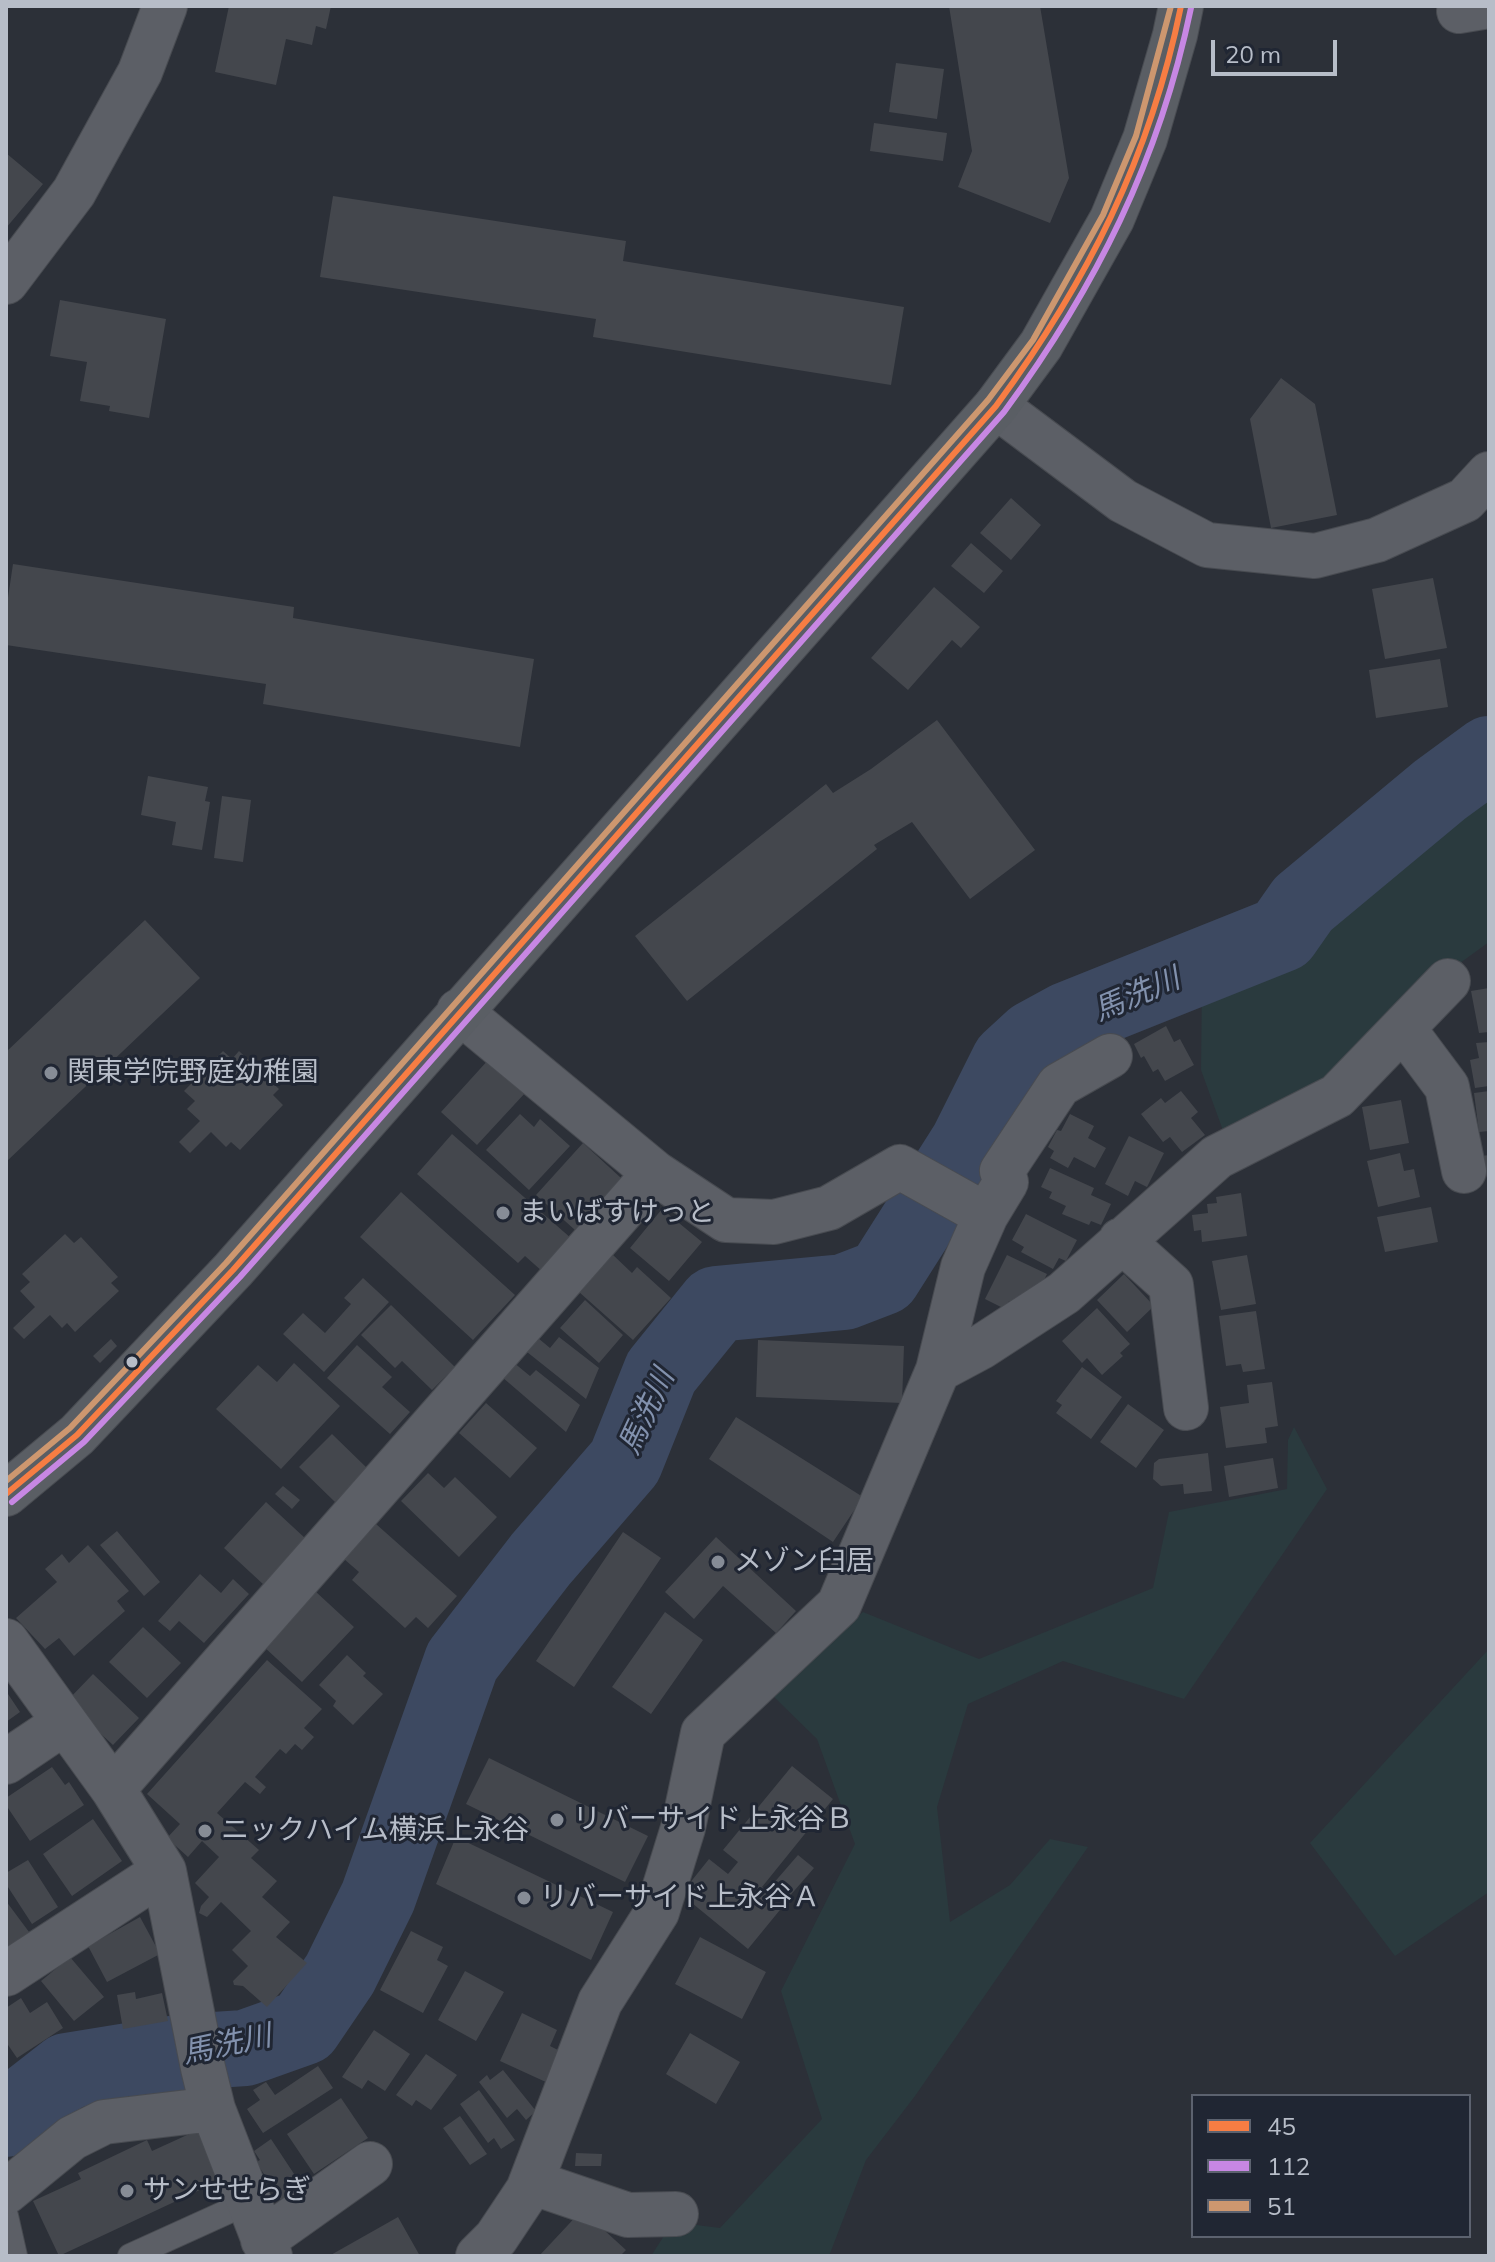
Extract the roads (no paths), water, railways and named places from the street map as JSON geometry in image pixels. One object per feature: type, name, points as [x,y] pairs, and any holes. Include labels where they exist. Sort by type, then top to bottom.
[{"type":"street","points":[[6,282],[74,192],[140,72],[165,6]]},
{"type":"street","points":[[6,1494],[77,1435],[233,1270],[996,406],[1041,345],[1112,219],[1145,139],[1181,6]]},
{"type":"street","points":[[996,406],[1123,501],[1207,545],[1315,556],[1377,540],[1465,500],[1489,474]]},
{"type":"street","points":[[938,1370],[981,1347],[1064,1293],[1217,1157],[1337,1096],[1448,981]]},
{"type":"street","points":[[459,1011],[655,1173],[726,1220],[774,1222],[829,1208],[900,1167],[986,1215]]},
{"type":"street","points":[[1403,1028],[1447,1087],[1464,1171]]},
{"type":"street","points":[[478,2256],[496,2238],[531,2182],[600,2002],[657,1912],[683,1828],[703,1733],[839,1605],[938,1370],[963,1267],[986,1215],[1006,1182],[1002,1171],[1059,1085],[1110,1056]]},
{"type":"street","points":[[113,1789],[655,1173]]},
{"type":"street","points":[[1121,1240],[1171,1285],[1186,1408]]},
{"type":"street","points":[[6,1641],[113,1789],[164,1871],[204,2070],[261,2232],[370,2164]]},
{"type":"street","points":[[6,1762],[64,1723]]},
{"type":"street","points":[[6,1974],[164,1871]]},
{"type":"street","points":[[6,2192],[72,2138],[204,2070]]},
{"type":"street","points":[[531,2182],[628,2215],[676,2214]]},
{"type":"lane","points":[[6,2216],[15,2256]]},
{"type":"lane","points":[[130,2256],[261,2232]]},
{"type":"waterway","name":"馬洗川","points":[[6,2119],[67,2071],[184,2052],[245,2048],[304,2027],[340,1974],[378,1897],[462,1661],[541,1559],[625,1462],[661,1372],[716,1304],[844,1292],[883,1277],[968,1143],[1009,1061],[1034,1038],[1067,1020],[1282,934],[1303,904],[1440,790],[1489,754]]},
{"type":"place","name":"関東学院野庭幼稚園","points":[[51,1073]]},
{"type":"place","name":"まいばすけっと","points":[[503,1213]]},
{"type":"place","name":"メゾン臼居","points":[[718,1562]]},
{"type":"place","name":"リバーサイド上永谷Ｂ","points":[[557,1820]]},
{"type":"place","name":"ニックハイム横浜上永谷","points":[[205,1831]]},
{"type":"place","name":"リバーサイド上永谷Ａ","points":[[524,1898]]},
{"type":"place","name":"サンせせらぎ","points":[[127,2191]]}]
